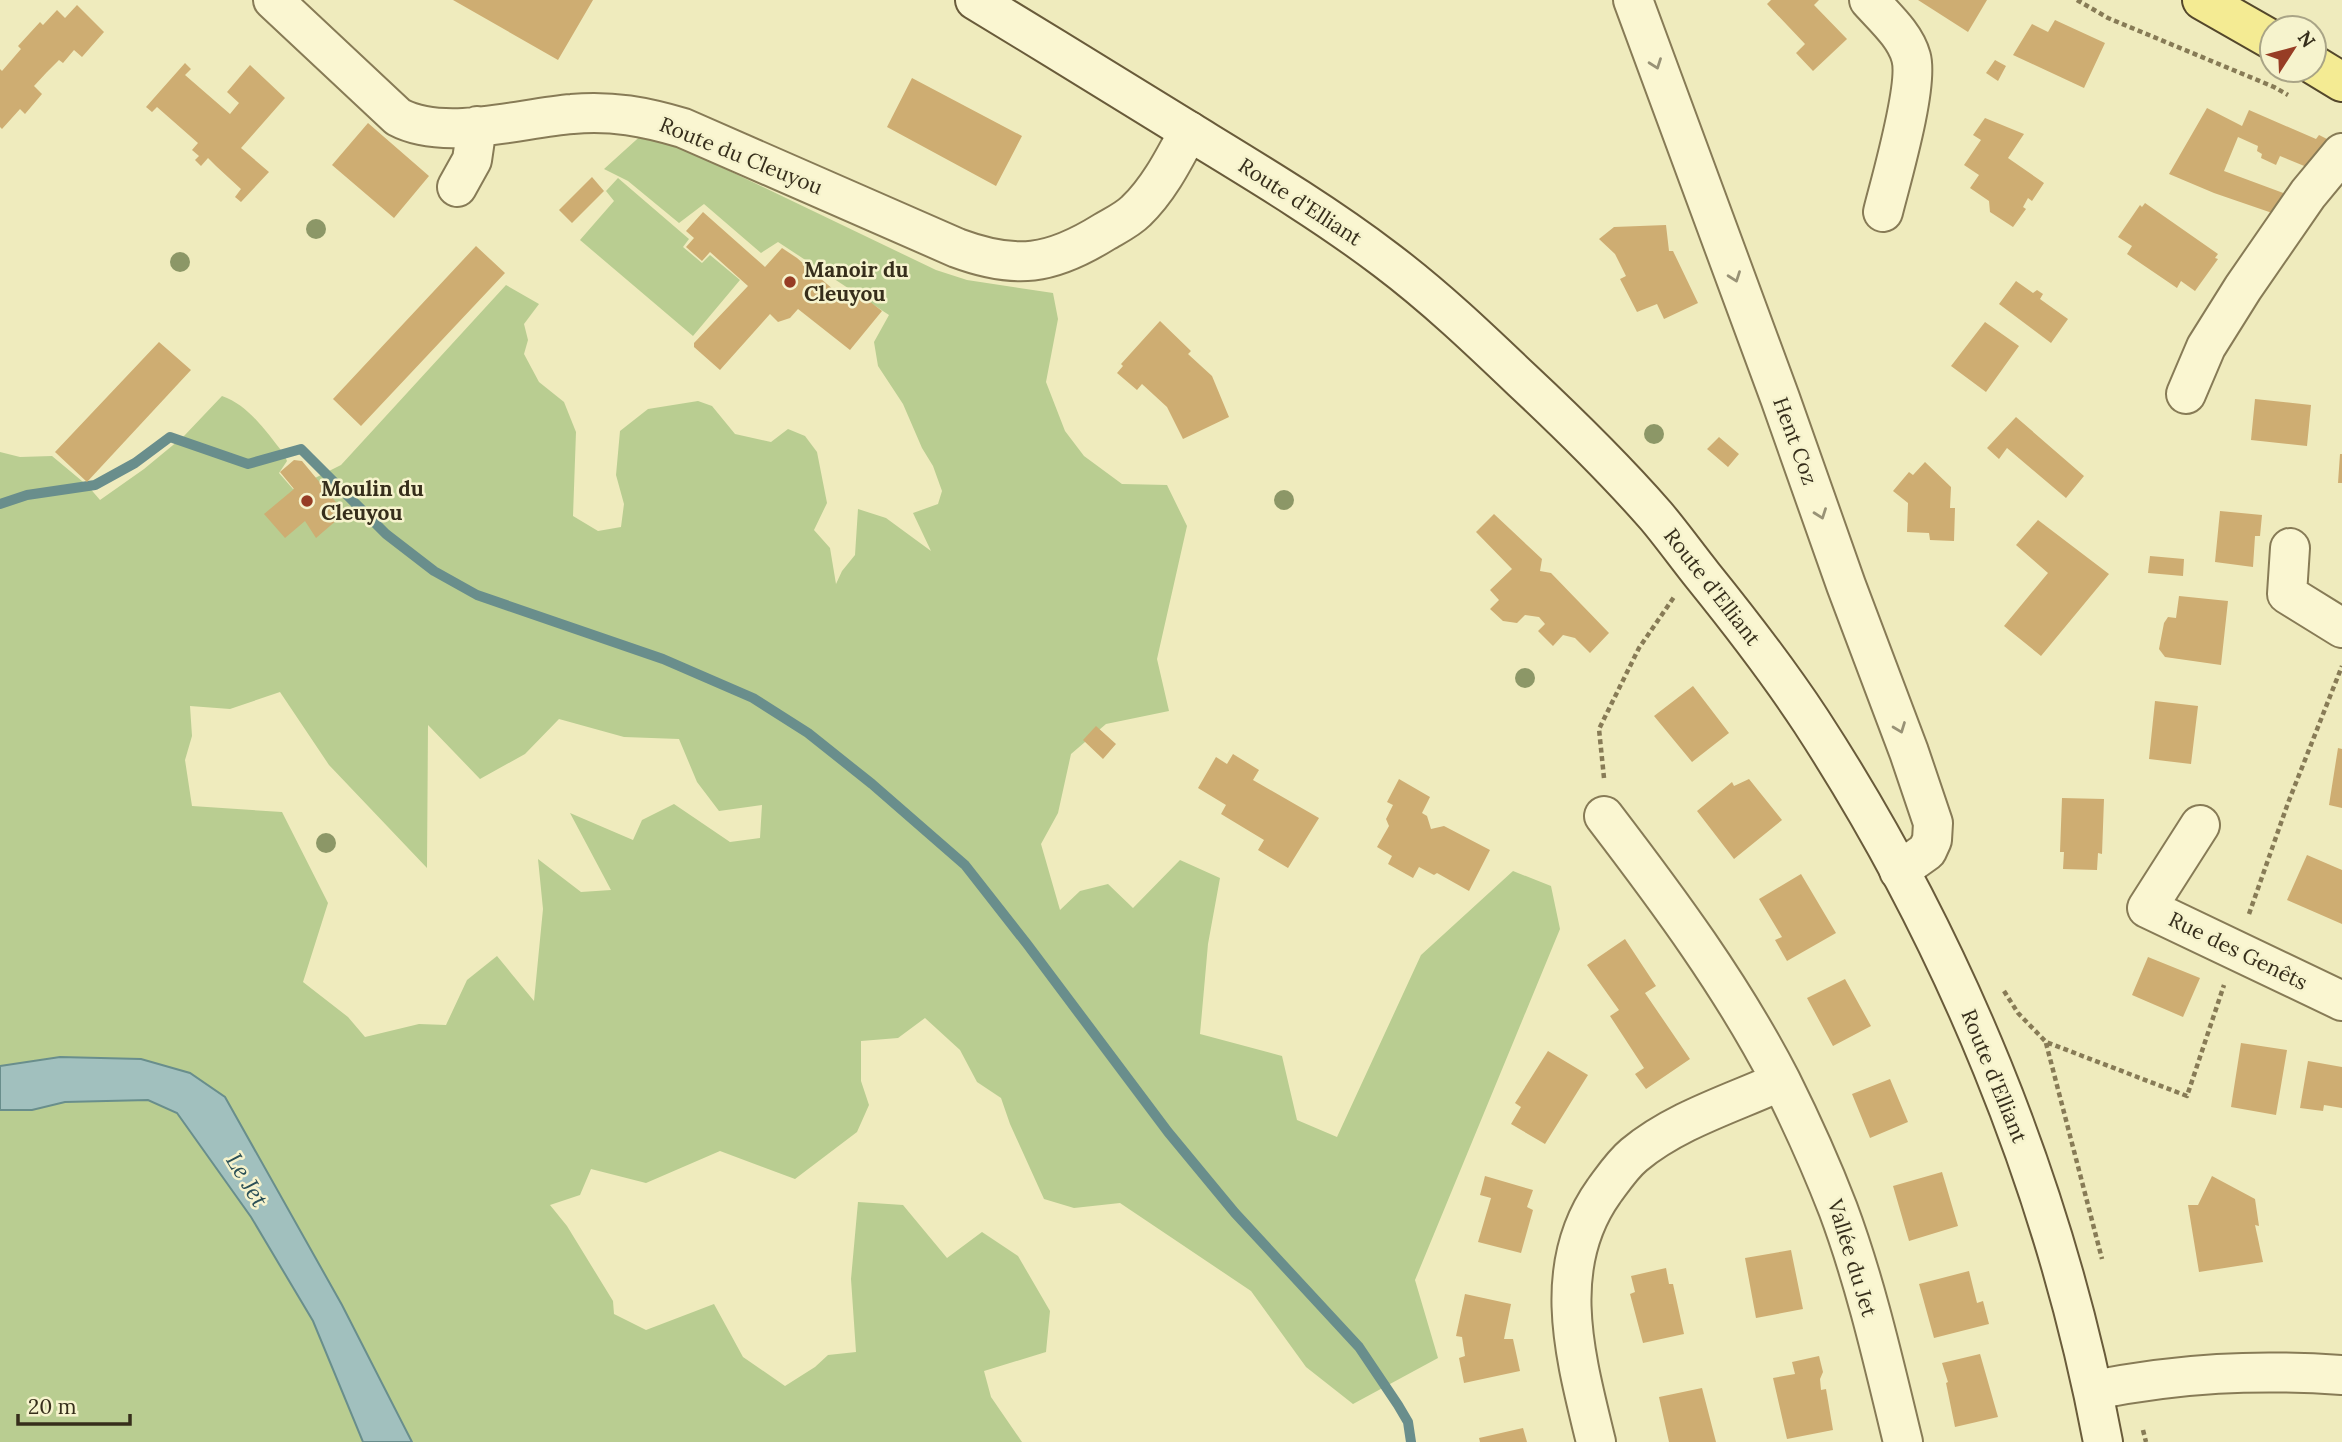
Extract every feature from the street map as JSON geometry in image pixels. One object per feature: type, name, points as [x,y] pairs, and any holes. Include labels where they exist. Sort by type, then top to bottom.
[{"type":"main road","points":[[2202,0],[2258,32]]},
{"type":"street","name":"Route du Cleuyou","points":[[273,0],[398,117],[412,124],[428,128],[477,125],[574,114],[608,113],[644,117],[683,128],[957,248],[978,256],[1023,263],[1049,259],[1077,247],[1135,212],[1155,188],[1189,131]]},
{"type":"street","name":"Route d'Elliant","points":[[975,0],[1334,222],[1389,262],[1442,306],[1537,394],[1610,468],[1657,518],[1747,631],[1812,722],[1899,871],[1936,940],[1977,1030],[2023,1147],[2070,1296],[2094,1390],[2103,1442]]},
{"type":"street","name":"Hent Coz","points":[[1633,0],[1933,823],[1932,840],[1927,851],[1899,871]]},
{"type":"street","points":[[1870,0],[1901,37],[1911,56],[1913,74],[1883,212]]},
{"type":"street","points":[[457,187],[472,160],[477,125]]},
{"type":"street","points":[[2186,394],[2206,347],[2243,288],[2308,194],[2342,153]]},
{"type":"street","points":[[2290,548],[2287,594],[2342,628]]},
{"type":"street","name":"Vallée du Jet","points":[[1604,816],[1675,909],[1734,997],[1804,1128],[1839,1211],[1867,1304],[1903,1442]]},
{"type":"street","name":"Rue des Genêts","points":[[2200,825],[2147,908],[2342,1001]]},
{"type":"street","points":[[1596,1442],[1574,1343],[1570,1297],[1573,1263],[1587,1221],[1599,1198],[1634,1155],[1691,1120],[1781,1081]]},
{"type":"street","points":[[2094,1390],[2211,1373],[2342,1375]]},
{"type":"path","points":[[2077,0],[2108,18],[2274,87],[2296,101]]},
{"type":"path","points":[[1604,816],[1599,730],[1639,648],[1653,626],[1675,596],[1700,573]]},
{"type":"green space","points":[[646,131],[936,270],[967,280],[1053,293],[1058,319],[1046,382],[1065,431],[1084,456],[1122,484],[1167,485],[1187,526],[1157,659],[1169,711],[1106,724],[1071,754],[1058,813],[1041,844],[1060,910],[1080,891],[1108,884],[1133,908],[1180,860],[1220,878],[1208,944],[1200,1034],[1282,1056],[1297,1120],[1337,1137],[1421,955],[1513,871],[1551,886],[1560,929],[1415,1280],[1438,1358],[1353,1404],[1306,1367],[1251,1291],[1120,1203],[1074,1208],[1044,1199],[1001,1098],[977,1082],[960,1050],[925,1018],[898,1038],[861,1041],[861,1081],[869,1105],[857,1132],[795,1179],[720,1151],[646,1183],[591,1169],[580,1195],[550,1205],[567,1226],[613,1301],[614,1314],[646,1330],[714,1304],[743,1357],[785,1386],[815,1367],[828,1355],[856,1352],[851,1279],[858,1202],[903,1205],[947,1258],[982,1232],[1018,1256],[1050,1311],[1046,1352],[984,1371],[991,1397],[1022,1442],[0,1442],[0,452],[20,457],[52,456],[88,486],[100,500],[184,436],[222,396],[249,413],[284,454],[287,461],[279,473],[293,489],[341,465],[506,285],[539,304],[524,324],[528,340],[524,354],[539,382],[564,402],[576,432],[573,516],[598,531],[621,527],[624,504],[616,475],[620,431],[648,409],[698,401],[712,406],[735,434],[771,442],[788,429],[805,436],[817,452],[827,503],[814,530],[830,548],[836,584],[842,571],[855,555],[858,509],[886,518],[931,551],[913,513],[938,504],[942,491],[903,404],[878,366],[874,342],[889,315],[778,242],[761,253],[704,204],[679,223],[628,181],[604,169]],"holes":[[[280,692],[329,765],[427,868],[428,725],[480,779],[525,754],[559,719],[624,737],[679,739],[697,782],[719,811],[762,805],[760,838],[730,842],[674,804],[642,820],[633,840],[570,813],[611,890],[581,892],[538,859],[543,909],[534,1001],[497,956],[467,980],[446,1025],[419,1024],[365,1037],[348,1017],[303,982],[328,903],[282,812],[192,806],[185,760],[192,736],[190,706],[230,709]]]},
{"type":"green space","points":[[618,178],[689,239],[683,247],[702,263],[710,255],[740,280],[693,336],[580,240],[614,201],[606,191]]},
{"type":"water","name":"Le Jet","points":[[60,1057],[141,1059],[190,1073],[225,1097],[342,1305],[412,1442],[363,1442],[313,1321],[251,1217],[177,1113],[148,1100],[65,1102],[32,1110],[0,1110],[0,1066]]},
{"type":"building","points":[[453,0],[593,0],[558,60]]},
{"type":"building","points":[[1771,0],[1819,0],[1814,5],[1847,39],[1813,71],[1796,53],[1805,44],[1767,4]]},
{"type":"building","points":[[1918,0],[1987,0],[1968,32]]},
{"type":"building","points":[[77,5],[104,32],[82,57],[74,50],[63,63],[59,60],[34,86],[42,94],[25,114],[20,109],[2,129],[0,69],[2,71],[21,49],[18,46],[40,22],[43,25],[57,10],[65,18]]},
{"type":"building","points":[[2055,20],[2105,43],[2084,88],[2013,55],[2032,24],[2048,32]]},
{"type":"building","points":[[1995,60],[2006,66],[1998,81],[1986,73]]},
{"type":"building","points":[[185,63],[191,69],[185,75],[230,114],[239,103],[227,92],[250,65],[285,98],[241,148],[269,172],[241,202],[235,197],[241,189],[208,158],[201,166],[195,160],[199,156],[192,150],[198,143],[157,107],[152,112],[146,107]]},
{"type":"building","points":[[912,78],[1022,136],[996,186],[887,127]]},
{"type":"building","points":[[2207,108],[2242,126],[2249,110],[2316,139],[2319,135],[2335,143],[2314,170],[2280,156],[2276,165],[2261,158],[2262,154],[2257,151],[2258,146],[2238,137],[2224,171],[2289,195],[2278,215],[2169,174]]},
{"type":"building","points":[[1985,118],[2024,134],[2008,158],[2044,183],[2032,201],[2028,198],[2023,207],[2026,209],[2013,227],[1990,212],[1989,201],[1970,188],[1979,175],[1964,165],[1981,140],[1973,135]]},
{"type":"building","points":[[368,123],[429,176],[394,218],[332,165]]},
{"type":"building","points":[[592,177],[604,191],[572,223],[559,210]]},
{"type":"building","points":[[2145,203],[2218,254],[2215,258],[2218,259],[2195,291],[2181,281],[2177,288],[2127,254],[2132,246],[2118,237],[2140,205],[2142,207]]},
{"type":"building","points":[[703,212],[765,267],[782,248],[842,297],[851,287],[882,311],[850,350],[798,309],[790,318],[778,322],[770,314],[720,370],[694,347],[694,343],[748,286],[710,252],[702,261],[686,247],[694,238],[686,231]]},
{"type":"building","points":[[1666,225],[1669,251],[1673,251],[1698,303],[1664,319],[1657,304],[1637,312],[1620,279],[1626,276],[1615,254],[1599,239],[1614,227]]},
{"type":"building","points":[[476,246],[505,273],[361,426],[333,399]]},
{"type":"building","points":[[2016,281],[2033,293],[2037,290],[2043,294],[2040,299],[2068,319],[2051,343],[1999,304]]},
{"type":"building","points":[[1160,321],[1191,351],[1188,354],[1212,376],[1229,417],[1183,439],[1167,407],[1142,384],[1137,390],[1117,373],[1123,366],[1121,364]]},
{"type":"building","points":[[1985,322],[2019,346],[1986,392],[1951,366]]},
{"type":"building","points":[[159,342],[191,370],[87,482],[55,452]]},
{"type":"building","points":[[2255,399],[2311,405],[2307,446],[2251,440]]},
{"type":"building","points":[[2016,417],[2084,476],[2066,498],[2007,448],[1999,459],[1987,448]]},
{"type":"building","points":[[1719,437],[1739,454],[1728,467],[1707,449]]},
{"type":"building","points":[[2340,454],[2342,483],[2338,483]]},
{"type":"building","name":"Moulin du Cleuyou","points":[[294,460],[302,461],[345,513],[316,538],[305,521],[285,538],[264,514],[294,489],[280,472]]},
{"type":"building","points":[[1925,462],[1951,487],[1950,508],[1955,508],[1954,541],[1930,540],[1929,533],[1907,532],[1908,503],[1893,491],[1909,472],[1913,475]]},
{"type":"building","points":[[2220,511],[2262,515],[2260,536],[2255,536],[2253,567],[2215,562]]},
{"type":"building","points":[[1494,514],[1542,559],[1540,571],[1551,573],[1609,633],[1590,653],[1575,638],[1563,635],[1553,646],[1538,631],[1545,624],[1539,617],[1525,615],[1517,623],[1503,621],[1490,609],[1499,600],[1490,590],[1512,569],[1476,532]]},
{"type":"building","points":[[2038,520],[2109,574],[2041,656],[2004,626],[2048,573],[2016,545]]},
{"type":"building","points":[[2150,556],[2184,559],[2183,576],[2148,573]]},
{"type":"building","points":[[2179,596],[2228,601],[2221,665],[2165,657],[2159,649],[2164,623],[2168,617],[2176,618]]},
{"type":"building","points":[[1693,686],[1729,733],[1692,762],[1654,716]]},
{"type":"building","points":[[2155,701],[2198,706],[2191,764],[2149,759]]},
{"type":"building","points":[[1096,726],[1116,744],[1103,759],[1083,740]]},
{"type":"building","points":[[2338,748],[2342,749],[2342,808],[2329,805]]},
{"type":"building","points":[[1233,754],[1259,770],[1253,780],[1319,818],[1288,868],[1258,850],[1264,840],[1221,814],[1226,805],[1198,788],[1216,757],[1227,764]]},
{"type":"building","points":[[1399,779],[1430,797],[1422,813],[1427,816],[1431,829],[1444,826],[1490,850],[1469,891],[1437,873],[1434,875],[1419,867],[1413,878],[1388,864],[1392,856],[1377,847],[1389,826],[1386,819],[1393,805],[1387,802]]},
{"type":"building","points":[[1749,779],[1782,820],[1734,859],[1697,811],[1732,782],[1734,786]]},
{"type":"building","points":[[2062,798],[2104,799],[2102,854],[2098,853],[2097,870],[2063,869],[2064,852],[2060,852]]},
{"type":"building","points":[[2307,855],[2342,870],[2342,924],[2287,900]]},
{"type":"building","points":[[1801,874],[1836,933],[1787,961],[1775,940],[1782,937],[1759,899]]},
{"type":"building","points":[[1625,939],[1656,986],[1645,993],[1690,1059],[1646,1089],[1635,1074],[1644,1068],[1610,1016],[1619,1010],[1587,965]]},
{"type":"building","points":[[2148,957],[2200,978],[2183,1017],[2132,995]]},
{"type":"building","points":[[1845,979],[1871,1026],[1833,1046],[1807,998]]},
{"type":"building","points":[[2241,1043],[2287,1050],[2276,1115],[2231,1107]]},
{"type":"building","points":[[1548,1051],[1588,1075],[1545,1144],[1511,1124],[1521,1107],[1515,1103]]},
{"type":"building","points":[[2308,1061],[2342,1067],[2342,1108],[2324,1105],[2323,1111],[2300,1108]]},
{"type":"building","points":[[1890,1079],[1908,1122],[1870,1138],[1852,1094]]},
{"type":"building","points":[[1942,1172],[1958,1226],[1909,1241],[1893,1186]]},
{"type":"building","points":[[1485,1176],[1533,1190],[1527,1207],[1533,1210],[1521,1253],[1478,1242],[1491,1198],[1480,1195]]},
{"type":"building","points":[[2212,1176],[2255,1199],[2259,1226],[2255,1225],[2263,1262],[2199,1272],[2188,1205],[2198,1205]]},
{"type":"building","points":[[1791,1250],[1803,1309],[1756,1318],[1745,1258]]},
{"type":"building","points":[[1666,1268],[1669,1284],[1673,1284],[1684,1334],[1643,1343],[1630,1294],[1635,1292],[1631,1276]]},
{"type":"building","points":[[1969,1271],[1977,1303],[1983,1301],[1989,1324],[1934,1338],[1919,1284]]},
{"type":"building","points":[[1465,1294],[1511,1304],[1504,1339],[1513,1339],[1520,1371],[1464,1383],[1459,1358],[1465,1356],[1462,1337],[1456,1336]]},
{"type":"building","points":[[1980,1354],[1998,1417],[1955,1427],[1942,1363]]},
{"type":"building","points":[[1819,1356],[1823,1372],[1820,1379],[1821,1390],[1826,1389],[1833,1430],[1787,1439],[1773,1378],[1795,1374],[1792,1362]]},
{"type":"building","points":[[1702,1388],[1716,1442],[1669,1442],[1659,1397]]},
{"type":"building","points":[[1523,1428],[1527,1442],[1480,1442],[1479,1438]]},
{"type":"waterway","points":[[0,504],[27,495],[95,485],[135,463],[170,437],[248,464],[301,449],[386,534],[434,571],[477,595],[663,659],[753,698],[808,733],[872,784],[965,865],[1168,1132],[1235,1213],[1359,1347],[1408,1422],[1411,1442]]},
{"type":"place","name":"Manoir du Cleuyou","points":[[790,282]]},
{"type":"place","name":"Moulin du Cleuyou","points":[[307,501]]}]
